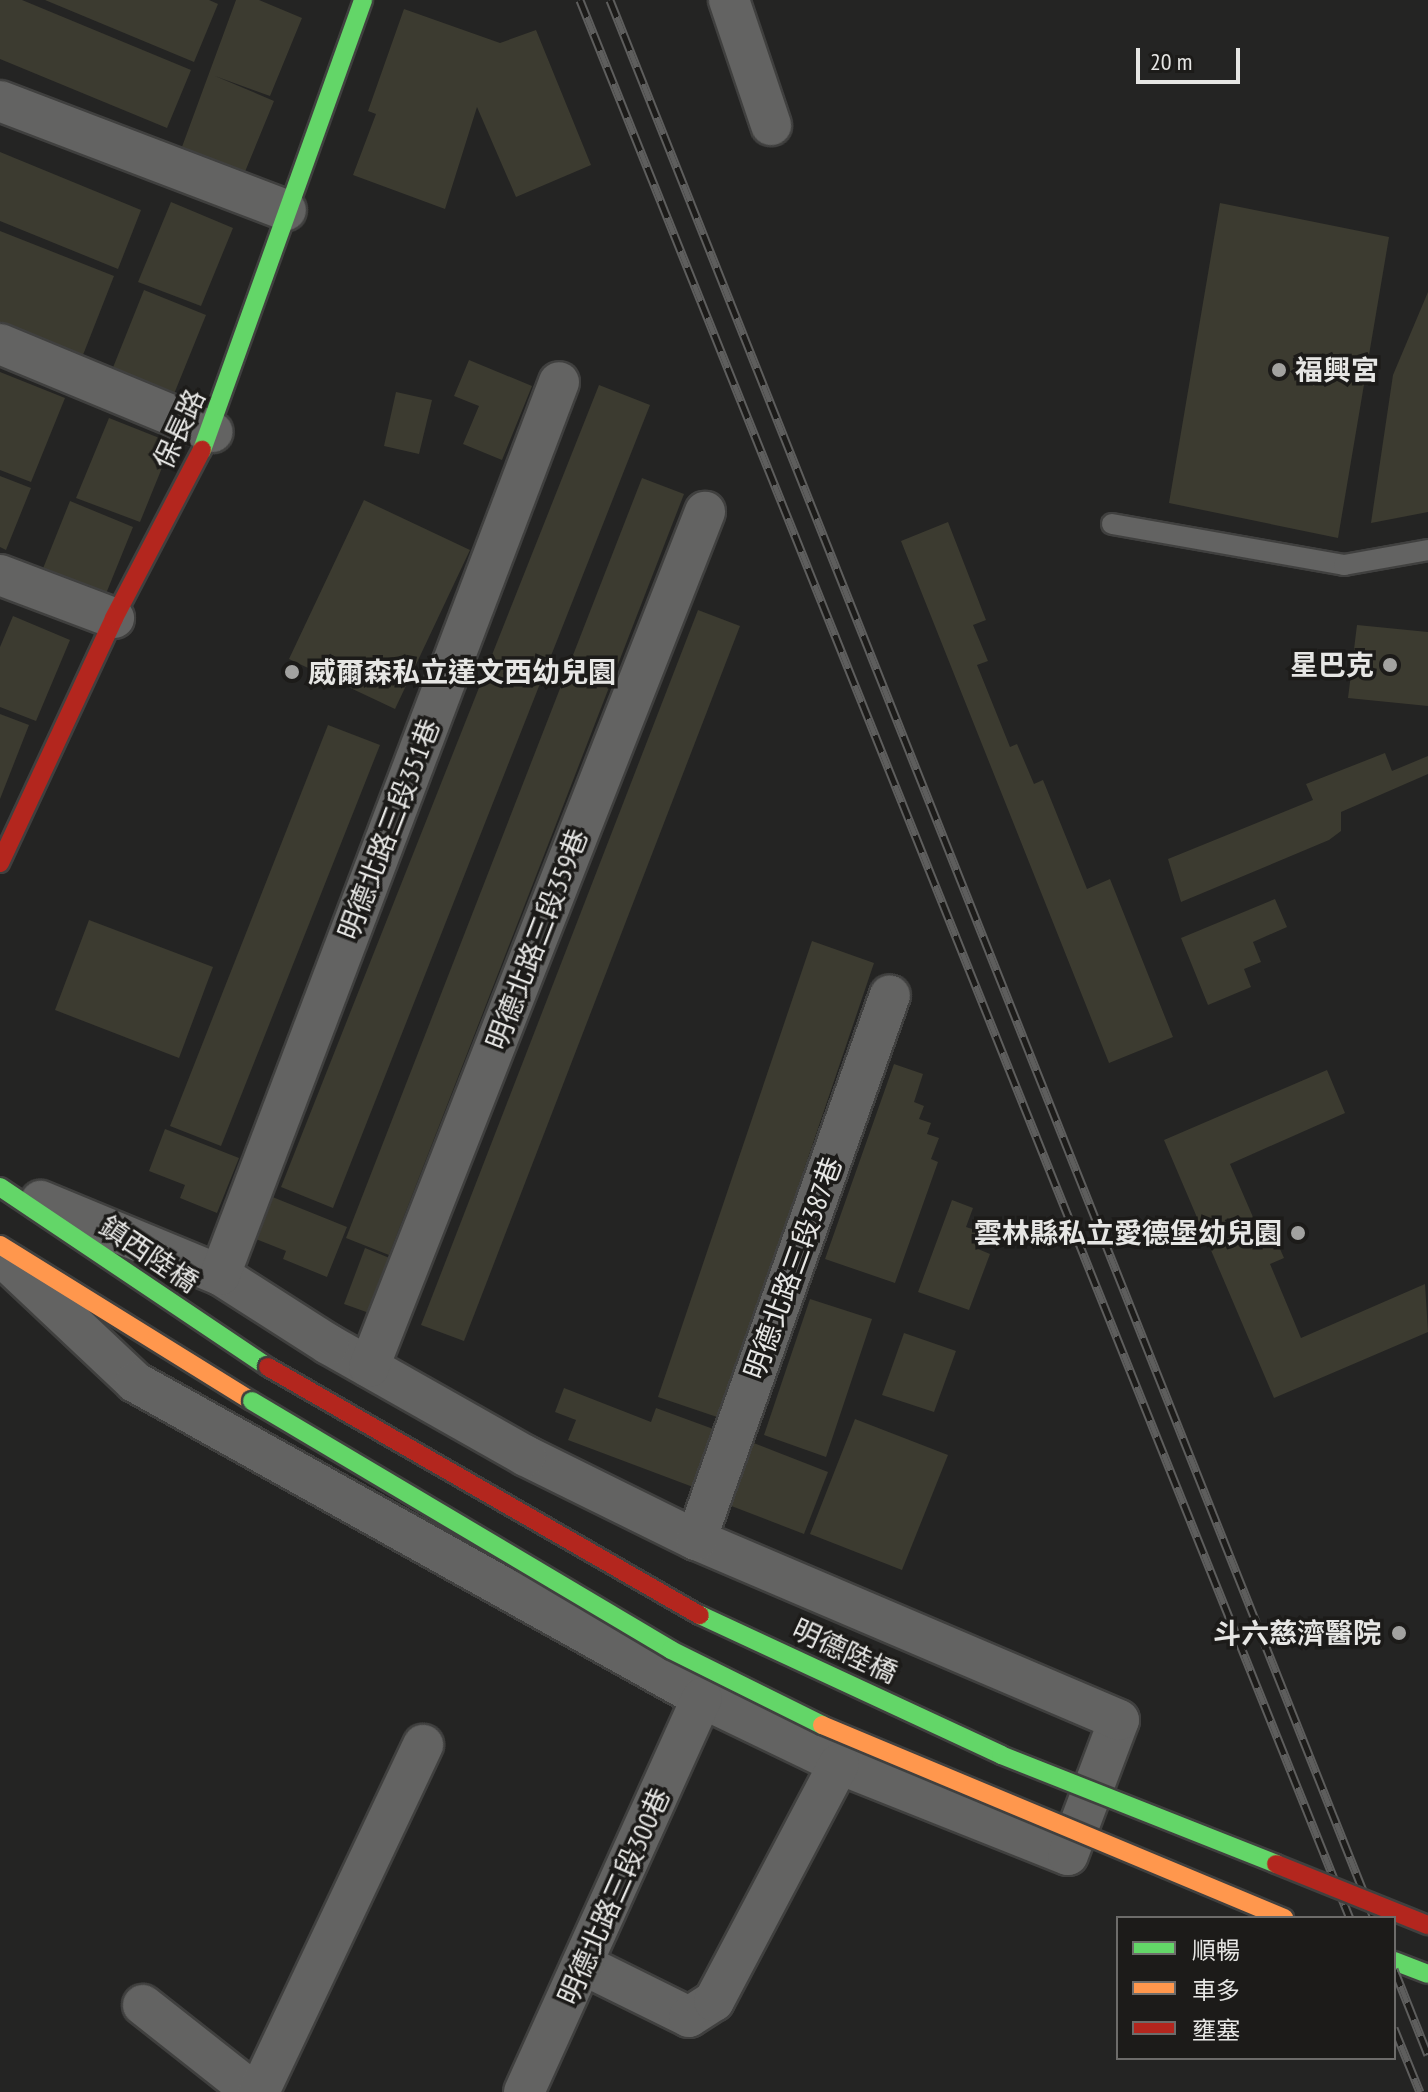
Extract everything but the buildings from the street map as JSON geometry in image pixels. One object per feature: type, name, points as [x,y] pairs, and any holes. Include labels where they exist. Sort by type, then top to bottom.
[{"type":"main road","name":"保長路","points":[[2,854],[114,618],[212,432],[360,1]]},
{"type":"main road","name":"鎮西陸橋","points":[[0,1185],[268,1367]]},
{"type":"main road","points":[[0,1245],[252,1401],[671,1650],[833,1730],[1279,1916]]},
{"type":"main road","name":"明德陸橋","points":[[268,1367],[683,1607],[1001,1755],[1428,1925]]},
{"type":"main road","points":[[1396,1962],[1428,1974]]},
{"type":"street","points":[[729,0],[771,125]]},
{"type":"street","points":[[0,101],[286,210]]},
{"type":"street","points":[[0,344],[212,432]]},
{"type":"street","name":"明德北路三段351巷","points":[[220,1275],[559,382]]},
{"type":"street","name":"明德北路三段359巷","points":[[369,1367],[705,512]]},
{"type":"street","points":[[0,575],[114,618]]},
{"type":"street","name":"明德北路三段387巷","points":[[696,1540],[890,995]]},
{"type":"street","points":[[0,1185],[220,1275],[369,1367],[526,1456],[696,1540],[1119,1720],[1068,1855],[839,1764],[702,1698],[135,1382],[0,1255]]},
{"type":"street","name":"明德北路三段300巷","points":[[524,2092],[702,1698]]},
{"type":"street","points":[[143,2005],[256,2092],[423,1745]]},
{"type":"street","points":[[584,1965],[689,2017],[714,2001],[839,1764]]},
{"type":"lane","points":[[1112,524],[1344,565],[1428,550]]},
{"type":"railway","points":[[580,0],[1349,1916]]},
{"type":"railway","points":[[610,0],[1373,1916]]},
{"type":"railway","points":[[1396,1974],[1428,2055]]},
{"type":"railway","points":[[1396,2033],[1420,2092]]},
{"type":"traffic: fast","points":[[202,450],[363,0]]},
{"type":"traffic: fast","points":[[0,1187],[268,1367]]},
{"type":"traffic: fast","points":[[252,1401],[671,1650],[822,1725]]},
{"type":"traffic: fast","points":[[700,1615],[1001,1755],[1276,1864]]},
{"type":"traffic: fast","points":[[1396,1962],[1428,1974]]},
{"type":"traffic: slow","points":[[0,1245],[252,1401]]},
{"type":"traffic: slow","points":[[822,1725],[1279,1916]]},
{"type":"traffic: jam","points":[[0,863],[114,618],[202,450]]},
{"type":"traffic: jam","points":[[268,1367],[700,1615]]},
{"type":"traffic: jam","points":[[1276,1864],[1428,1925]]},
{"type":"place","name":"福興宮","points":[[1279,370]]},
{"type":"place","name":"星巴克","points":[[1390,665]]},
{"type":"place","name":"威爾森私立達文西幼兒園","points":[[292,672]]},
{"type":"place","name":"雲林縣私立愛德堡幼兒園","points":[[1298,1233]]},
{"type":"place","name":"斗六慈濟醫院","points":[[1399,1633]]}]
